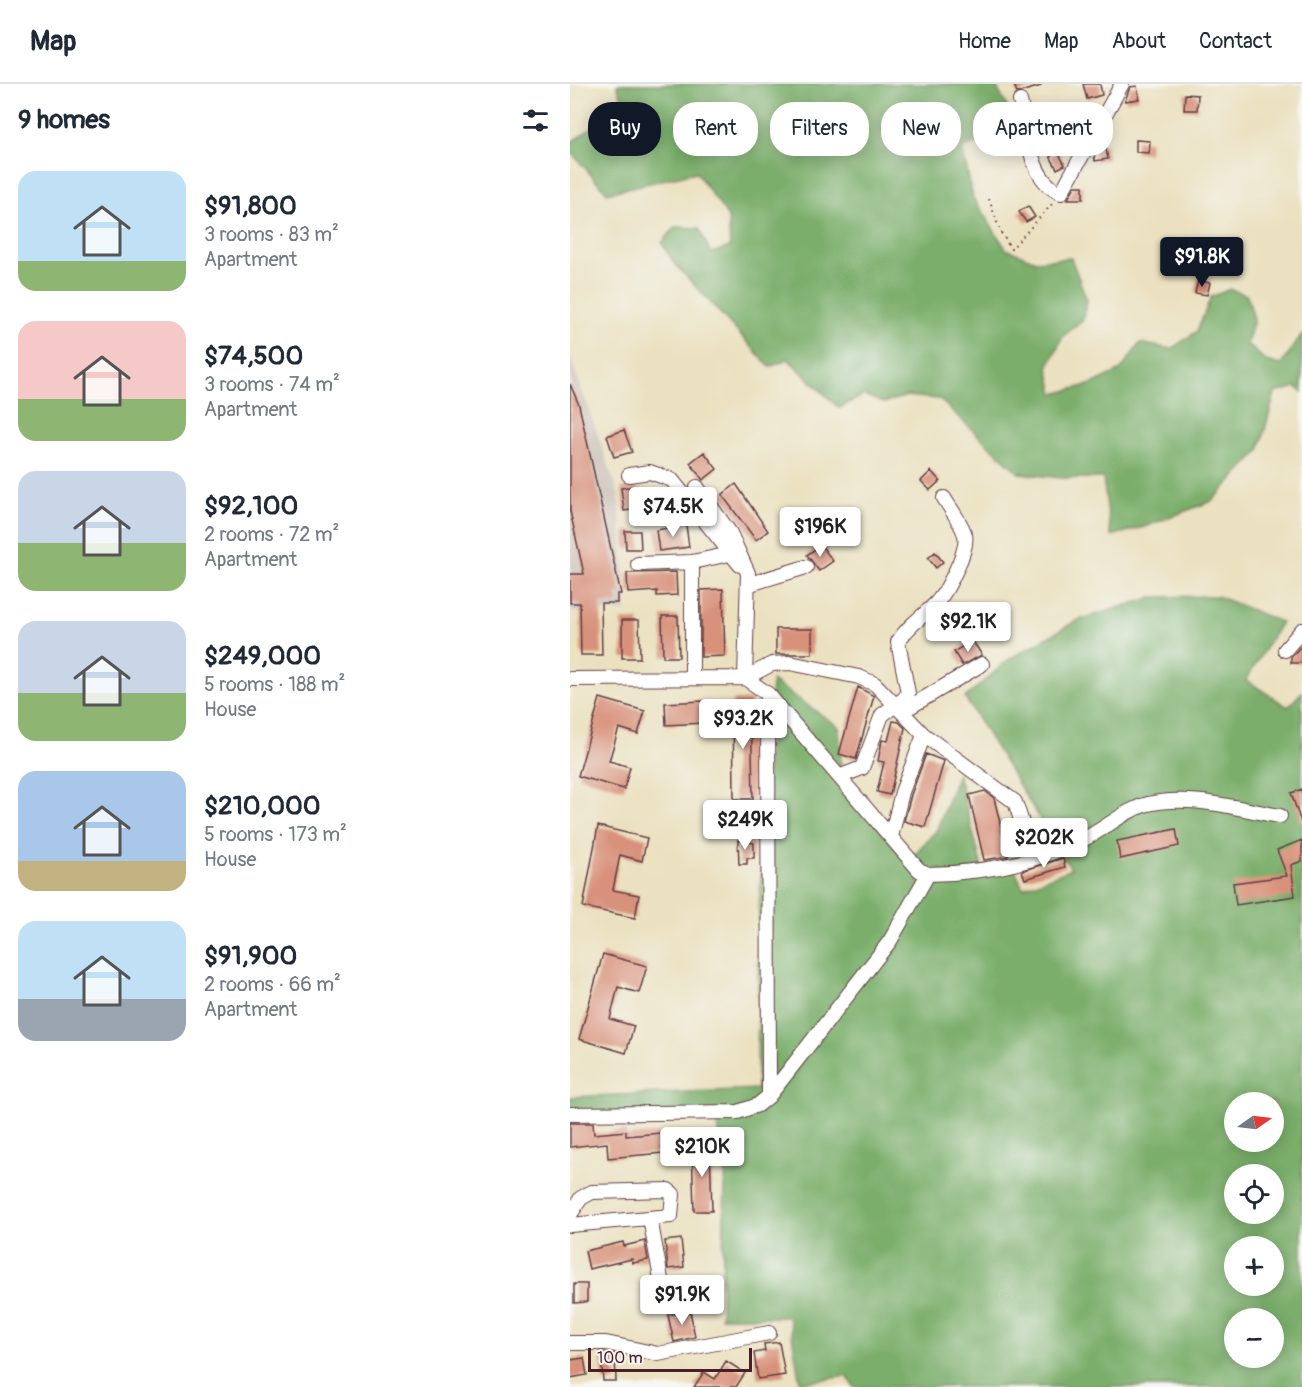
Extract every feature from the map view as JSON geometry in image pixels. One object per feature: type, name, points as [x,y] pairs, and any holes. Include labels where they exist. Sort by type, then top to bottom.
[{"type":"street","points":[[1020,101],[1034,164],[1051,189],[1061,193],[1122,84]]},
{"type":"street","points":[[629,475],[650,472],[672,480],[749,579]]},
{"type":"street","points":[[697,487],[730,532],[749,579],[746,678]]},
{"type":"street","points":[[841,776],[862,768],[882,715],[895,707],[908,693],[898,642],[902,635],[939,600],[966,544],[965,535],[944,498]]},
{"type":"street","points":[[638,564],[693,562],[730,554]]},
{"type":"street","points":[[692,677],[693,562]]},
{"type":"street","points":[[749,579],[806,567]]},
{"type":"street","points":[[1285,650],[1302,630]]},
{"type":"street","points":[[570,679],[746,678],[772,664],[790,663],[859,677],[875,684],[924,735],[1015,802],[1034,858]]},
{"type":"street","points":[[895,707],[908,708],[982,664]]},
{"type":"street","points":[[746,678],[768,694],[841,776],[919,870],[928,874],[996,869],[1034,858],[1082,840],[1134,809],[1159,802],[1198,803],[1280,816]]},
{"type":"street","points":[[768,694],[769,1096]]},
{"type":"street","points":[[891,837],[902,792],[924,735]]},
{"type":"street","points":[[570,1114],[738,1112],[758,1105],[769,1096],[890,941],[928,874]]},
{"type":"street","points":[[570,1215],[585,1194],[671,1191],[671,1216],[570,1225]]},
{"type":"street","points":[[650,1218],[663,1290]]},
{"type":"street","points":[[570,1343],[606,1343],[658,1354],[769,1333]]},
{"type":"path","points":[[989,199],[1000,231],[1011,249],[1061,193]]},
{"type":"shaded area","points":[[570,357],[619,495],[626,611],[570,612]]},
{"type":"green space","points":[[617,84],[995,84],[1004,102],[973,102],[973,145],[962,148],[973,198],[1006,249],[1036,261],[1071,258],[1087,300],[1082,321],[1063,336],[1048,367],[1054,394],[1092,384],[1121,370],[1140,343],[1171,349],[1197,331],[1211,297],[1230,289],[1247,295],[1254,319],[1247,344],[1266,361],[1281,365],[1302,334],[1302,392],[1296,387],[1275,393],[1259,451],[1212,501],[1144,527],[1111,536],[1103,478],[1061,478],[1019,473],[939,399],[907,396],[883,403],[864,395],[839,408],[788,359],[770,367],[674,263],[662,243],[675,227],[699,228],[711,253],[730,247],[728,217],[696,172],[607,193],[570,151],[570,143],[588,130],[588,156],[661,156],[661,102],[623,102]]},
{"type":"green space","points":[[1217,596],[1281,622],[1246,680],[1288,707],[1302,692],[1302,1387],[854,1387],[847,1376],[800,1383],[789,1317],[721,1317],[726,1151],[714,1117],[570,1119],[570,1097],[757,1089],[759,908],[772,681],[839,727],[842,783],[907,862],[936,831],[958,774],[984,875],[1014,868],[1023,888],[1071,869],[965,698],[1009,659],[1078,620],[1154,597]]},
{"type":"building","points":[[1014,84],[1040,84],[1041,86],[1017,93]]},
{"type":"building","points":[[1083,84],[1100,84],[1102,95],[1087,99]]},
{"type":"building","points":[[1137,86],[1139,99],[1125,101],[1130,87]]},
{"type":"building","points":[[1185,94],[1198,95],[1197,110],[1184,110]]},
{"type":"building","points":[[1136,140],[1150,141],[1149,153],[1136,152]]},
{"type":"building","points":[[1050,156],[1060,156],[1065,165],[1057,169]]},
{"type":"building","points":[[1094,156],[1107,156],[1108,159],[1095,161]]},
{"type":"building","points":[[1075,186],[1083,186],[1083,199],[1068,199]]},
{"type":"building","points":[[1028,206],[1035,217],[1026,222],[1019,212]]},
{"type":"building","points":[[1198,280],[1210,283],[1207,295],[1195,293]]},
{"type":"building","points":[[570,384],[579,405],[621,594],[617,594],[617,603],[601,603],[602,655],[581,655],[580,603],[570,603],[570,574],[584,574],[570,511]]},
{"type":"building","points":[[624,430],[632,452],[614,457],[607,436]]},
{"type":"building","points":[[704,452],[717,469],[703,480],[690,463]]},
{"type":"building","points":[[931,471],[940,481],[930,490],[921,481]]},
{"type":"building","points":[[736,484],[768,531],[756,540],[722,495]]},
{"type":"building","points":[[638,486],[639,509],[624,511],[621,488]]},
{"type":"building","points":[[686,525],[689,547],[659,551],[656,530]]},
{"type":"building","points":[[625,531],[640,531],[641,549],[626,549]]},
{"type":"building","points":[[821,545],[833,561],[819,571],[807,555]]},
{"type":"building","points":[[935,552],[943,562],[936,568],[928,558]]},
{"type":"building","points":[[676,572],[677,595],[657,596],[657,591],[628,593],[627,573]]},
{"type":"building","points":[[723,589],[725,656],[701,657],[701,590]]},
{"type":"building","points":[[662,616],[678,616],[679,657],[663,657]]},
{"type":"building","points":[[622,620],[639,620],[640,658],[622,658]]},
{"type":"building","points":[[776,629],[812,629],[812,654],[776,654]]},
{"type":"building","points":[[972,640],[982,655],[962,665],[954,652]]},
{"type":"building","points":[[1302,647],[1302,663],[1291,663],[1291,657]]},
{"type":"building","points":[[858,687],[874,696],[856,759],[839,754]]},
{"type":"building","points":[[600,698],[645,711],[638,734],[619,728],[609,761],[630,767],[624,789],[578,776]]},
{"type":"building","points":[[733,700],[751,700],[753,799],[734,799]]},
{"type":"building","points":[[703,701],[704,723],[666,725],[665,703]]},
{"type":"building","points":[[893,721],[899,722],[905,728],[890,795],[877,792],[884,762],[878,761],[882,740],[888,741]]},
{"type":"building","points":[[926,754],[944,761],[925,827],[904,821]]},
{"type":"building","points":[[1302,789],[1302,821],[1301,822],[1291,793]]},
{"type":"building","points":[[985,791],[994,798],[1008,856],[984,860],[969,795]]},
{"type":"building","points":[[598,826],[647,838],[642,861],[620,855],[613,890],[639,895],[635,918],[583,907]]},
{"type":"building","points":[[1176,829],[1179,846],[1120,859],[1117,841]]},
{"type":"building","points":[[738,840],[754,843],[754,858],[747,858],[747,864],[739,864]]},
{"type":"building","points":[[1302,840],[1302,861],[1291,865],[1295,896],[1236,905],[1233,883],[1287,876],[1277,850]]},
{"type":"building","points":[[1063,858],[1065,867],[1025,879],[1022,871]]},
{"type":"building","points":[[603,954],[647,966],[639,993],[618,987],[610,1019],[634,1026],[626,1053],[579,1039]]},
{"type":"building","points":[[570,1123],[593,1123],[594,1134],[626,1131],[626,1136],[661,1133],[663,1153],[608,1158],[607,1143],[570,1147]]},
{"type":"building","points":[[710,1145],[712,1211],[694,1211],[692,1146]]},
{"type":"building","points":[[681,1239],[684,1267],[668,1269],[665,1241]]},
{"type":"building","points":[[645,1241],[648,1260],[633,1263],[632,1259],[589,1269],[585,1251],[623,1242],[624,1246]]},
{"type":"building","points":[[694,1283],[698,1306],[683,1309],[679,1286]]},
{"type":"building","points":[[574,1284],[587,1284],[587,1302],[574,1303]]},
{"type":"building","points":[[690,1310],[695,1337],[674,1342],[668,1315]]},
{"type":"building","points":[[779,1342],[785,1375],[758,1379],[754,1353],[765,1351],[764,1344]]},
{"type":"building","points":[[601,1352],[615,1354],[616,1381],[603,1381]]},
{"type":"building","points":[[584,1358],[587,1375],[570,1378],[570,1360]]},
{"type":"building","points":[[726,1361],[745,1373],[736,1387],[694,1387],[704,1372],[715,1379]]}]
